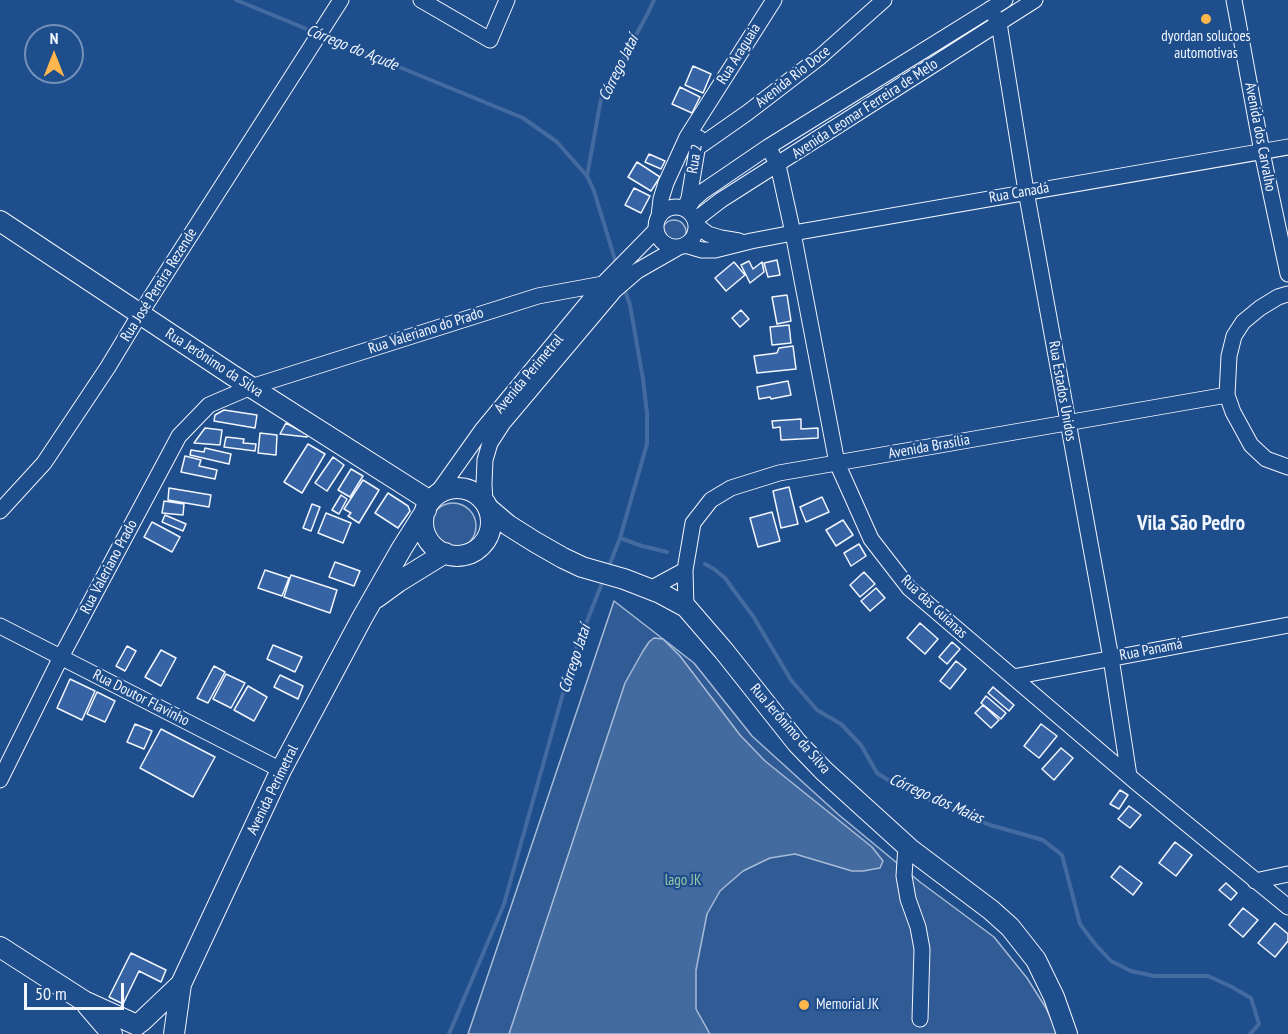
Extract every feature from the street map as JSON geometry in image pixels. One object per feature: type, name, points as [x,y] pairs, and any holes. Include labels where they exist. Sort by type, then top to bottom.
[{"type":"main road","name":"Rua Jerônimo da Silva","points":[[0,221],[430,503]]},
{"type":"main road","points":[[462,488],[472,491],[487,505],[491,527],[488,537],[474,551],[465,555],[446,553],[436,548],[429,540],[424,520],[430,503],[441,492],[462,488]]},
{"type":"main road","name":"Avenida Perimetral","points":[[173,1034],[182,984],[281,770],[372,601],[430,503]]},
{"type":"main road","name":"Rua Jerônimo da Silva","points":[[487,505],[508,525],[582,567],[624,579],[686,607],[797,743],[824,771],[906,845],[1010,927],[1036,960],[1054,997],[1067,1034]]},
{"type":"main road","name":"Avenida Perimetral","points":[[372,601],[446,553]]},
{"type":"main road","points":[[0,946],[84,1001],[135,1027],[150,1020],[160,1023],[173,1034]]},
{"type":"main road","name":"Avenida Perimetral","points":[[135,1027],[182,984]]},
{"type":"main road","points":[[84,1001],[112,1034]]},
{"type":"street","name":"Rua José Pereira Rezende","points":[[0,512],[44,463],[340,0]]},
{"type":"street","points":[[421,0],[490,40],[507,0]]},
{"type":"street","name":"Rua Araguaia","points":[[657,223],[666,183],[687,137],[774,0]]},
{"type":"street","name":"Avenida Rio Doce","points":[[697,148],[820,57],[884,0]]},
{"type":"street","name":"Avenida Leomar Ferreira de Melo","points":[[690,216],[702,192],[768,147],[1005,0]]},
{"type":"street","name":"Avenida Leomar Ferreira de Melo","points":[[690,216],[778,165],[1035,0]]},
{"type":"street","name":"Avenida dos Carvalho","points":[[1233,0],[1288,274]]},
{"type":"street","name":"Rua Estados Unidos","points":[[990,9],[999,23],[1026,192],[1111,658],[1129,776]]},
{"type":"street","name":"Rua 2","points":[[690,216],[689,198],[705,109]]},
{"type":"street","name":"Rua das Guianas","points":[[768,147],[778,165],[793,233],[837,463],[871,539],[909,588],[1129,776],[1288,907]]},
{"type":"street","name":"Rua Canadá","points":[[682,246],[715,250],[793,233],[1288,147]]},
{"type":"street","points":[[680,207],[690,216],[693,237],[682,246],[667,245],[657,237],[657,223],[668,208],[680,207]]},
{"type":"street","name":"Rua Canadá","points":[[690,216],[708,234],[721,238],[751,241]]},
{"type":"street","name":"Avenida Perimetral","points":[[487,505],[484,484],[485,460],[490,443],[605,282],[637,251],[657,223]]},
{"type":"street","name":"Avenida Perimetral","points":[[430,503],[482,430],[624,281],[650,263],[682,246]]},
{"type":"street","name":"Rua Valeriano do Prado","points":[[251,387],[538,296],[605,282]]},
{"type":"street","points":[[1288,294],[1260,308],[1243,322],[1234,336],[1228,356],[1227,395],[1251,445],[1266,459],[1288,467]]},
{"type":"street","name":"Rua Valeriano Prado","points":[[0,780],[61,657],[179,436],[209,405],[251,387]]},
{"type":"street","name":"Avenida Brasília","points":[[686,607],[685,570],[693,523],[711,500],[731,488],[779,473],[1227,395]]},
{"type":"street","points":[[650,590],[685,570]]},
{"type":"street","name":"Rua Panamá","points":[[1013,677],[1288,625]]},
{"type":"street","name":"Rua Doutor Flavinho","points":[[0,626],[281,770]]},
{"type":"street","points":[[906,845],[904,876],[922,949],[920,1019]]},
{"type":"street","points":[[1255,881],[1288,874]]},
{"type":"green space","points":[[674,220],[679,221],[685,227],[685,237],[679,243],[674,244],[669,243],[663,237],[662,232],[663,227],[669,221]]},
{"type":"green space","points":[[453,503],[469,510],[476,526],[469,542],[453,549],[437,542],[430,526],[437,510]]},
{"type":"green space","name":"lago JK","points":[[614,601],[694,663],[752,736],[839,815],[920,882],[994,937],[1027,978],[1046,1008],[1058,1034],[468,1034]]},
{"type":"shaded area","points":[[654,638],[663,639],[680,656],[740,735],[765,761],[872,847],[883,861],[880,868],[852,871],[795,854],[770,858],[743,871],[720,891],[707,914],[696,970],[696,1009],[710,1034],[509,1034],[625,683],[643,651]]},
{"type":"building","points":[[693,66],[711,74],[703,93],[685,85]]},
{"type":"building","points":[[680,87],[700,97],[692,113],[672,104]]},
{"type":"building","points":[[649,154],[665,161],[661,169],[645,162]]},
{"type":"building","points":[[637,162],[660,177],[651,191],[628,177]]},
{"type":"building","points":[[634,188],[650,196],[641,213],[625,205]]},
{"type":"building","points":[[777,260],[780,275],[768,277],[764,263]]},
{"type":"building","points":[[749,261],[753,269],[762,262],[764,272],[750,283],[741,265]]},
{"type":"building","points":[[734,262],[745,275],[726,291],[715,278]]},
{"type":"building","points":[[787,295],[791,321],[777,324],[772,297]]},
{"type":"building","points":[[741,310],[749,319],[740,327],[732,318]]},
{"type":"building","points":[[789,325],[791,343],[772,345],[770,327]]},
{"type":"building","points":[[793,346],[796,369],[757,373],[754,356],[777,353],[779,348]]},
{"type":"building","points":[[788,381],[791,395],[759,399],[757,387]]},
{"type":"building","points":[[224,410],[257,415],[255,428],[214,421],[215,415]]},
{"type":"building","points":[[801,419],[801,429],[818,428],[818,438],[781,440],[780,427],[773,428],[772,421]]},
{"type":"building","points":[[286,423],[308,435],[307,437],[280,434]]},
{"type":"building","points":[[205,428],[222,430],[220,445],[194,443]]},
{"type":"building","points":[[260,433],[277,435],[276,455],[258,453]]},
{"type":"building","points":[[226,437],[244,439],[243,443],[256,444],[255,451],[224,447]]},
{"type":"building","points":[[308,444],[325,454],[302,493],[284,482]]},
{"type":"building","points":[[205,448],[231,454],[229,464],[190,455],[191,450],[204,452]]},
{"type":"building","points":[[185,456],[201,460],[199,466],[217,470],[215,479],[181,472]]},
{"type":"building","points":[[333,457],[344,465],[327,491],[315,483]]},
{"type":"building","points":[[351,469],[363,476],[350,497],[338,490]]},
{"type":"building","points":[[363,480],[379,490],[359,523],[348,516],[351,513],[344,509]]},
{"type":"building","points":[[789,487],[798,524],[781,528],[773,491]]},
{"type":"building","points":[[169,488],[211,495],[209,507],[168,500]]},
{"type":"building","points":[[388,493],[408,506],[410,511],[398,528],[375,513]]},
{"type":"building","points":[[341,495],[347,499],[339,514],[332,510]]},
{"type":"building","points":[[822,497],[829,512],[806,522],[800,507]]},
{"type":"building","points":[[164,501],[184,504],[183,515],[162,513]]},
{"type":"building","points":[[312,504],[320,507],[311,531],[303,528]]},
{"type":"building","points":[[772,512],[780,541],[758,547],[750,518]]},
{"type":"building","points":[[326,513],[351,523],[343,543],[318,533]]},
{"type":"building","points":[[165,515],[186,524],[183,531],[162,522]]},
{"type":"building","points":[[843,520],[853,535],[836,546],[826,530]]},
{"type":"building","points":[[152,522],[180,537],[172,552],[144,537]]},
{"type":"building","points":[[859,544],[866,556],[851,566],[844,553]]},
{"type":"building","points":[[335,562],[360,571],[354,586],[329,577]]},
{"type":"building","points":[[265,570],[289,578],[282,596],[258,588]]},
{"type":"building","points":[[864,572],[875,584],[860,597],[850,585]]},
{"type":"building","points":[[291,575],[337,590],[330,613],[284,597]]},
{"type":"building","points":[[876,588],[885,598],[870,611],[861,601]]},
{"type":"building","points":[[920,623],[938,639],[925,654],[907,638]]},
{"type":"building","points":[[952,642],[960,649],[947,664],[939,657]]},
{"type":"building","points":[[273,645],[302,657],[295,672],[267,659]]},
{"type":"building","points":[[127,646],[136,651],[125,671],[116,666]]},
{"type":"building","points":[[161,650],[176,658],[161,686],[145,677]]},
{"type":"building","points":[[956,661],[966,669],[950,689],[940,681]]},
{"type":"building","points":[[214,666],[225,672],[208,703],[197,698]]},
{"type":"building","points":[[226,674],[245,683],[231,708],[213,699]]},
{"type":"building","points":[[280,675],[303,686],[298,699],[274,687]]},
{"type":"building","points":[[70,679],[95,691],[82,720],[57,708]]},
{"type":"building","points":[[248,686],[267,697],[254,721],[234,710]]},
{"type":"building","points":[[993,687],[1014,705],[1009,711],[988,693]]},
{"type":"building","points":[[97,692],[115,701],[105,722],[87,714]]},
{"type":"building","points":[[986,696],[1006,713],[1001,719],[981,703]]},
{"type":"building","points":[[983,705],[999,720],[991,728],[975,713]]},
{"type":"building","points":[[135,724],[152,731],[144,749],[127,742]]},
{"type":"building","points":[[1041,724],[1057,736],[1039,758],[1024,746]]},
{"type":"building","points":[[161,729],[215,757],[193,797],[140,768]]},
{"type":"building","points":[[1061,748],[1073,758],[1054,780],[1042,769]]},
{"type":"building","points":[[1120,790],[1128,795],[1119,809],[1110,804]]},
{"type":"building","points":[[1129,806],[1141,815],[1130,828],[1118,819]]},
{"type":"building","points":[[1175,842],[1192,855],[1176,876],[1159,863]]},
{"type":"building","points":[[1120,866],[1142,883],[1133,895],[1111,877]]},
{"type":"building","points":[[1226,883],[1237,893],[1231,900],[1219,890]]},
{"type":"building","points":[[1243,908],[1258,920],[1243,937],[1229,925]]},
{"type":"building","points":[[1275,923],[1288,934],[1288,941],[1275,957],[1258,943]]},
{"type":"building","points":[[131,953],[166,970],[161,982],[139,971],[123,1004],[109,997]]},
{"type":"waterway","name":"Córrego do Açude","points":[[236,0],[314,32]]},
{"type":"waterway","name":"Córrego Jataí","points":[[587,176],[601,99],[654,0]]},
{"type":"waterway","points":[[324,36],[523,118],[557,142],[587,176],[594,191],[616,263]]},
{"type":"waterway","name":"Córrego Jataí","points":[[608,569],[620,538],[647,444],[647,413],[643,379],[630,305],[624,288]]},
{"type":"waterway","name":"Córrego dos Maias","points":[[620,538],[667,552]]},
{"type":"waterway","name":"Córrego dos Maias","points":[[705,564],[725,578],[753,616],[791,680],[817,710],[841,724],[861,745],[877,773],[901,788],[923,798],[945,804],[965,815],[990,825],[1043,840],[1062,855],[1080,924],[1111,961],[1131,971],[1154,976],[1208,976],[1230,986],[1251,998],[1259,1024],[1250,1034]]},
{"type":"waterway","name":"Córrego Jataí","points":[[449,1034],[504,904],[574,654],[604,578]]},
{"type":"place","name":"dyordan solucoes automotivas","points":[[1206,19]]},
{"type":"place","name":"Memorial JK","points":[[804,1005]]},
{"type":"district","name":"Vila São Pedro","points":[[1191,524]]}]
